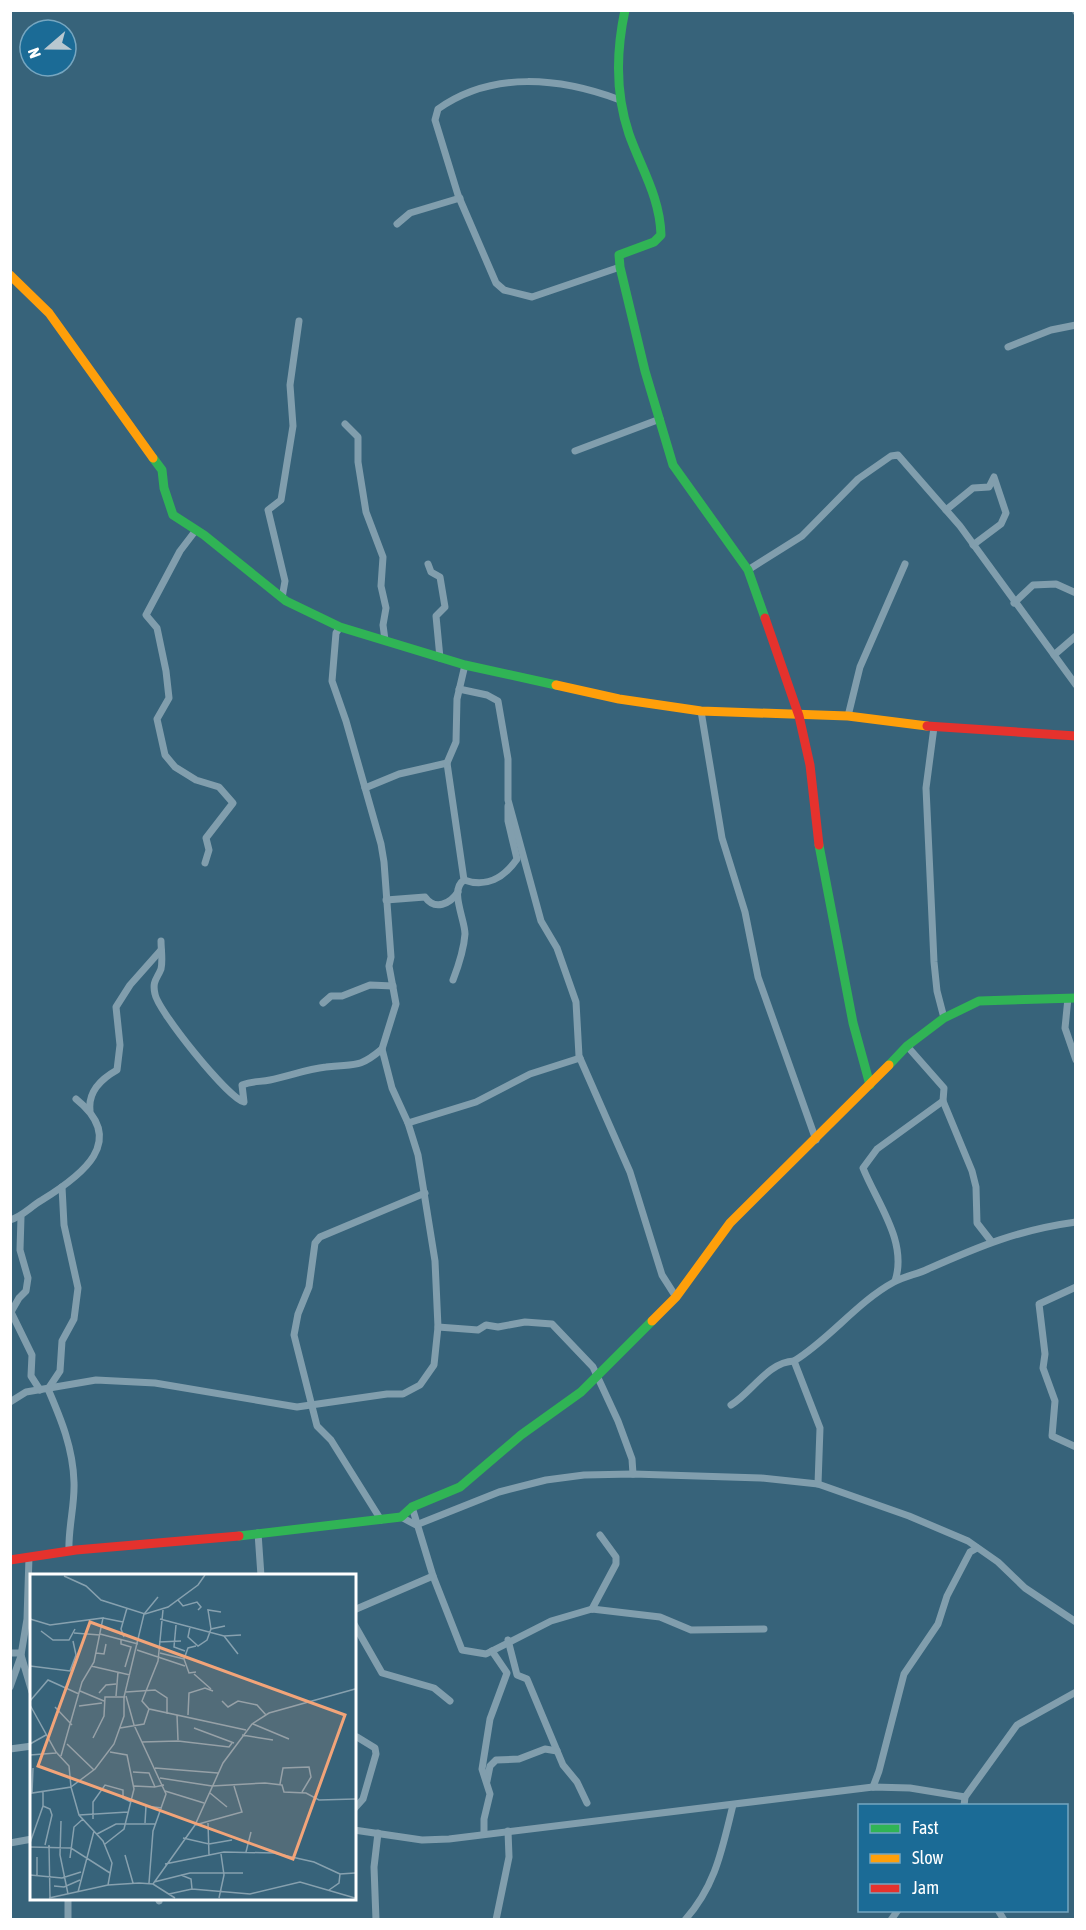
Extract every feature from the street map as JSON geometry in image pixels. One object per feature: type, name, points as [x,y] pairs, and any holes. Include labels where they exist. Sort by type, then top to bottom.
[{"type":"street","points":[[625,10],[619,35],[616,75],[620,100],[628,133],[656,192],[662,223],[661,235],[654,242],[619,255],[620,267],[673,465],[748,570],[799,716],[810,765],[814,826],[853,1023],[870,1085]]},
{"type":"street","points":[[620,100],[587,88],[549,81],[498,83],[451,100],[438,109],[435,120],[460,198],[496,283],[504,290],[532,297],[620,267]]},
{"type":"street","points":[[397,224],[411,213],[460,198]]},
{"type":"street","points":[[10,275],[48,313],[162,470],[164,488],[173,515],[262,579],[282,598],[340,627],[465,665],[619,699],[701,711],[848,716],[934,727],[1016,730],[1076,736]]},
{"type":"street","points":[[282,598],[285,581],[268,510],[281,500],[292,426],[290,385],[299,321]]},
{"type":"street","points":[[1008,347],[1051,330],[1076,325]]},
{"type":"street","points":[[575,451],[660,419]]},
{"type":"street","points":[[345,424],[358,438],[358,462],[366,512],[383,557],[381,586],[386,608],[382,626],[385,640]]},
{"type":"street","points":[[748,570],[802,536],[858,479],[891,456],[898,455],[905,460],[973,545],[1076,685]]},
{"type":"street","points":[[945,510],[973,488],[989,487],[994,477],[1006,513],[1001,524],[973,545]]},
{"type":"street","points":[[196,530],[180,551],[146,615],[157,628],[166,671],[169,698],[157,718],[165,755],[175,767],[195,780],[219,787],[233,803],[206,838],[209,850],[205,863]]},
{"type":"street","points":[[428,564],[430,572],[440,577],[445,594],[445,607],[436,615],[440,658]]},
{"type":"street","points":[[848,716],[861,667],[904,564]]},
{"type":"street","points":[[1014,603],[1033,585],[1056,584],[1076,593]]},
{"type":"street","points":[[10,1402],[26,1392],[96,1380],[130,1380],[297,1407],[403,1394],[420,1385],[434,1365],[438,1327],[435,1261],[425,1193],[418,1169],[415,1143],[392,1088],[382,1049],[396,1004],[389,966],[391,957],[381,844],[332,681],[336,633],[340,627]]},
{"type":"street","points":[[1053,655],[1076,636]]},
{"type":"street","points":[[464,880],[447,763],[456,742],[459,689],[465,665]]},
{"type":"street","points":[[459,689],[487,695],[498,701],[508,759],[508,821],[516,860],[508,873],[492,881],[477,885],[464,880]]},
{"type":"street","points":[[701,711],[722,838],[745,912],[758,977],[816,1140]]},
{"type":"street","points":[[934,727],[926,788],[934,962],[937,991],[944,1018]]},
{"type":"street","points":[[365,788],[399,774],[447,763]]},
{"type":"street","points":[[507,800],[542,921],[557,948],[576,1002],[576,1036],[580,1058],[630,1172],[662,1275],[676,1297]]},
{"type":"street","points":[[453,980],[465,935],[458,892],[460,882],[464,880]]},
{"type":"street","points":[[386,900],[425,897],[433,904],[442,904],[450,902],[458,892]]},
{"type":"street","points":[[161,941],[161,968],[154,978],[154,992],[159,1008],[219,1082],[237,1100],[244,1102],[242,1084],[326,1067],[350,1067],[370,1059],[382,1049]]},
{"type":"street","points":[[10,1220],[21,1217],[32,1207],[62,1188],[78,1175],[99,1148],[100,1131],[90,1110],[89,1101],[95,1088],[107,1076],[117,1071],[120,1045],[116,1007],[130,986],[161,950]]},
{"type":"street","points":[[323,1003],[331,996],[342,996],[369,985],[393,986]]},
{"type":"street","points":[[10,1560],[69,1551],[146,1546],[401,1516],[412,1507],[460,1487],[521,1435],[581,1392],[676,1297],[730,1223],[908,1046],[944,1018],[979,1001],[1072,998],[1065,1028],[1076,1060]]},
{"type":"street","points":[[908,1046],[944,1088],[943,1101],[972,1171],[976,1187],[977,1223],[991,1241]]},
{"type":"street","points":[[408,1123],[476,1102],[530,1074],[580,1058]]},
{"type":"street","points":[[76,1099],[90,1110]]},
{"type":"street","points":[[895,1281],[899,1268],[893,1232],[863,1168],[878,1149],[943,1101]]},
{"type":"street","points":[[44,1390],[60,1371],[62,1341],[74,1319],[78,1288],[64,1225],[62,1188]]},
{"type":"street","points":[[381,1520],[332,1440],[317,1426],[294,1335],[298,1314],[309,1287],[315,1243],[320,1237],[425,1193]]},
{"type":"street","points":[[21,1217],[20,1250],[28,1278],[26,1291],[18,1298],[11,1312],[26,1347],[33,1355],[31,1376],[44,1390],[64,1425],[72,1455],[75,1484],[69,1551]]},
{"type":"street","points":[[731,1405],[773,1368],[785,1361],[794,1361],[812,1350],[845,1319],[895,1281],[991,1241],[1035,1228],[1076,1222]]},
{"type":"street","points":[[899,1268],[910,1276]]},
{"type":"street","points":[[1076,1287],[1039,1304],[1045,1354],[1043,1368],[1055,1401],[1052,1436],[1069,1441],[1076,1447]]},
{"type":"street","points":[[438,1327],[478,1330],[486,1325],[498,1327],[525,1322],[552,1324],[587,1358],[618,1421],[632,1459],[633,1474]]},
{"type":"street","points":[[794,1361],[820,1428],[818,1484]]},
{"type":"street","points":[[416,1525],[499,1492],[546,1480],[633,1474],[761,1478],[818,1484],[909,1516],[977,1548],[1025,1588],[1076,1622]]},
{"type":"street","points":[[412,1507],[433,1576],[462,1650],[486,1654],[508,1640],[575,1612],[592,1609],[660,1617],[692,1630],[764,1629]]},
{"type":"street","points":[[401,1516],[416,1525]]},
{"type":"street","points":[[258,1533],[261,1574]]},
{"type":"street","points":[[592,1609],[615,1564],[615,1557],[600,1535]]},
{"type":"street","points":[[873,1786],[904,1674],[938,1624],[947,1596],[970,1552],[977,1548]]},
{"type":"street","points":[[10,1687],[21,1654],[27,1619],[29,1557]]},
{"type":"street","points":[[356,1609],[433,1576]]},
{"type":"street","points":[[356,1628],[382,1673],[434,1688],[450,1701]]},
{"type":"street","points":[[508,1640],[517,1675],[527,1679],[557,1751],[587,1803]]},
{"type":"street","points":[[484,1834],[484,1819],[490,1794],[482,1769],[490,1719],[507,1673],[492,1651]]},
{"type":"street","points":[[10,1653],[21,1654]]},
{"type":"street","points":[[21,1654],[30,1686]]},
{"type":"street","points":[[964,1804],[965,1797],[1017,1725],[1076,1692]]},
{"type":"street","points":[[356,1807],[363,1799],[376,1754],[375,1748],[357,1737]]},
{"type":"street","points":[[10,1749],[30,1746]]},
{"type":"street","points":[[486,1784],[490,1766],[496,1760],[519,1758],[545,1749],[557,1751]]},
{"type":"street","points":[[356,1830],[422,1840],[733,1805],[873,1786],[910,1788],[965,1797]]},
{"type":"street","points":[[685,1920],[703,1900],[718,1864],[733,1805]]},
{"type":"street","points":[[496,1920],[509,1857],[508,1831]]},
{"type":"street","points":[[376,1920],[374,1867],[378,1833]]},
{"type":"street","points":[[10,1843],[30,1839]]},
{"type":"street","points":[[68,1900],[68,1920]]},
{"type":"traffic: fast","points":[[625,10],[618,72],[621,103],[629,134],[654,195],[661,235],[654,242],[619,255],[620,267],[645,371],[673,465],[748,570],[765,618]]},
{"type":"traffic: fast","points":[[153,458],[162,470],[164,488],[173,515],[204,535],[286,601],[340,627],[465,665],[556,685]]},
{"type":"traffic: fast","points":[[819,845],[853,1023],[870,1085]]},
{"type":"traffic: fast","points":[[889,1065],[907,1046],[944,1018],[979,1001],[1076,998]]},
{"type":"traffic: fast","points":[[239,1536],[401,1517],[412,1507],[460,1487],[521,1435],[581,1392],[652,1321]]},
{"type":"traffic: slow","points":[[10,275],[49,313],[153,458]]},
{"type":"traffic: slow","points":[[556,685],[619,699],[701,711],[848,716],[927,726]]},
{"type":"traffic: slow","points":[[652,1321],[676,1297],[730,1223],[889,1065]]},
{"type":"traffic: jam","points":[[765,618],[799,716],[810,765],[819,845]]},
{"type":"traffic: jam","points":[[927,726],[1076,736]]},
{"type":"traffic: jam","points":[[10,1560],[76,1550],[239,1536]]}]
